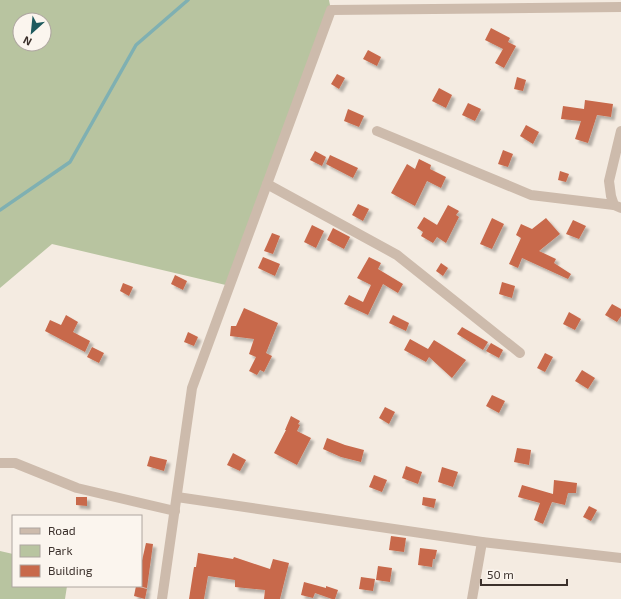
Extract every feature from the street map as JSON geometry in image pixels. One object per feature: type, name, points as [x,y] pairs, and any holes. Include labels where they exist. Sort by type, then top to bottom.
[{"type":"street","points":[[162,599],[192,388],[267,184],[330,5],[621,7]]},
{"type":"street","points":[[618,207],[611,196],[609,181],[621,131]]},
{"type":"street","points":[[377,132],[531,195],[618,207]]},
{"type":"street","points":[[267,184],[397,255],[520,353]]},
{"type":"street","points":[[0,463],[15,463],[77,488],[175,511]]},
{"type":"street","points":[[177,497],[482,542],[621,558]]},
{"type":"street","points":[[472,599],[482,542]]},
{"type":"green space","points":[[0,0],[329,0],[331,10],[230,286],[52,244],[0,288]]},
{"type":"green space","points":[[0,551],[12,554],[12,587],[67,587],[65,599],[0,599]]},
{"type":"building","points":[[491,28],[510,38],[508,42],[516,46],[504,68],[495,63],[503,49],[485,40]]},
{"type":"building","points":[[368,50],[381,57],[377,66],[363,59]]},
{"type":"building","points":[[337,74],[345,78],[339,89],[331,84]]},
{"type":"building","points":[[517,77],[526,80],[523,91],[514,89]]},
{"type":"building","points":[[439,88],[452,95],[446,108],[432,101]]},
{"type":"building","points":[[585,100],[613,104],[611,117],[597,115],[588,143],[575,139],[581,121],[561,119],[563,106],[584,109]]},
{"type":"building","points":[[468,103],[481,109],[475,121],[462,115]]},
{"type":"building","points":[[348,109],[364,116],[359,127],[344,121]]},
{"type":"building","points":[[526,125],[539,132],[533,144],[520,136]]},
{"type":"building","points":[[503,150],[513,154],[508,167],[498,164]]},
{"type":"building","points":[[315,151],[326,157],[322,166],[310,160]]},
{"type":"building","points":[[330,155],[358,168],[353,178],[326,164]]},
{"type":"building","points":[[419,159],[431,165],[430,169],[446,177],[441,188],[427,181],[415,206],[391,193],[407,164],[415,169]]},
{"type":"building","points":[[560,171],[569,174],[566,182],[558,180]]},
{"type":"building","points":[[358,204],[369,209],[363,221],[352,215]]},
{"type":"building","points":[[448,205],[459,211],[456,215],[459,217],[446,243],[437,237],[433,243],[421,236],[423,232],[417,228],[424,217],[437,225]]},
{"type":"building","points":[[492,218],[504,224],[492,249],[480,244]]},
{"type":"building","points":[[546,218],[560,234],[539,251],[556,259],[554,263],[571,274],[568,279],[522,258],[518,268],[509,264],[521,238],[516,235],[521,224],[532,229]]},
{"type":"building","points":[[573,220],[586,226],[579,239],[566,234]]},
{"type":"building","points":[[312,225],[324,231],[316,248],[304,242]]},
{"type":"building","points":[[333,228],[350,237],[344,249],[327,240]]},
{"type":"building","points":[[272,233],[280,236],[273,254],[264,251]]},
{"type":"building","points":[[263,257],[280,264],[275,276],[258,268]]},
{"type":"building","points":[[369,257],[381,263],[378,269],[403,284],[398,293],[383,284],[368,315],[344,304],[349,295],[363,302],[371,285],[357,278]]},
{"type":"building","points":[[441,263],[448,268],[443,276],[436,271]]},
{"type":"building","points":[[175,275],[187,281],[183,290],[171,284]]},
{"type":"building","points":[[502,282],[515,286],[512,298],[499,294]]},
{"type":"building","points":[[123,283],[133,287],[129,296],[120,291]]},
{"type":"building","points":[[612,304],[621,309],[621,316],[617,322],[605,315]]},
{"type":"building","points":[[244,308],[278,323],[266,353],[272,356],[264,372],[260,370],[257,375],[249,371],[256,357],[249,354],[254,339],[230,336],[231,326],[236,326]]},
{"type":"building","points":[[569,312],[581,319],[575,330],[563,324]]},
{"type":"building","points":[[66,315],[78,322],[73,332],[90,341],[85,352],[45,331],[50,320],[61,325]]},
{"type":"building","points":[[393,315],[409,323],[406,331],[389,323]]},
{"type":"building","points":[[462,327],[488,342],[483,350],[457,334]]},
{"type":"building","points":[[188,332],[198,337],[194,346],[184,342]]},
{"type":"building","points":[[410,339],[428,349],[434,340],[466,360],[452,378],[429,357],[426,362],[404,350]]},
{"type":"building","points":[[491,343],[503,350],[499,358],[486,351]]},
{"type":"building","points":[[92,347],[104,353],[99,363],[87,357]]},
{"type":"building","points":[[545,353],[553,357],[545,372],[537,368]]},
{"type":"building","points":[[582,370],[595,378],[588,389],[575,381]]},
{"type":"building","points":[[492,395],[505,401],[499,413],[486,406]]},
{"type":"building","points":[[385,407],[395,412],[389,424],[379,418]]},
{"type":"building","points":[[291,416],[300,421],[297,431],[311,438],[297,465],[274,453],[286,430]]},
{"type":"building","points":[[327,438],[364,450],[361,462],[341,457],[323,449]]},
{"type":"building","points":[[517,448],[531,450],[529,465],[514,462]]},
{"type":"building","points":[[233,453],[246,460],[240,471],[227,465]]},
{"type":"building","points":[[150,456],[167,460],[164,471],[147,466]]},
{"type":"building","points":[[406,466],[422,472],[418,484],[402,478]]},
{"type":"building","points":[[442,467],[458,472],[453,487],[438,482]]},
{"type":"building","points":[[374,475],[387,480],[382,492],[369,487]]},
{"type":"building","points":[[554,480],[577,483],[576,493],[568,493],[565,505],[552,502],[543,524],[534,520],[540,503],[518,497],[522,485],[553,494]]},
{"type":"building","points":[[76,497],[87,497],[87,506],[76,505]]},
{"type":"building","points":[[423,497],[436,499],[434,508],[422,505]]},
{"type":"building","points":[[589,506],[597,510],[591,521],[583,517]]},
{"type":"building","points":[[391,536],[406,538],[404,552],[389,550]]},
{"type":"building","points":[[146,543],[153,544],[147,588],[141,587],[142,561]]},
{"type":"building","points":[[420,548],[437,550],[435,559],[433,559],[432,567],[418,565]]},
{"type":"building","points":[[198,553],[233,559],[234,557],[270,569],[273,559],[289,563],[280,599],[264,599],[265,590],[235,587],[235,580],[208,576],[204,599],[189,599],[194,567],[196,567]]},
{"type":"building","points":[[378,566],[392,568],[390,582],[376,580]]},
{"type":"building","points":[[361,577],[375,579],[373,591],[359,589]]},
{"type":"building","points":[[304,582],[338,590],[335,599],[315,593],[313,598],[301,595]]},
{"type":"building","points":[[136,587],[147,589],[145,599],[134,596]]},
{"type":"waterway","points":[[0,210],[70,162],[136,45],[188,0]]}]
